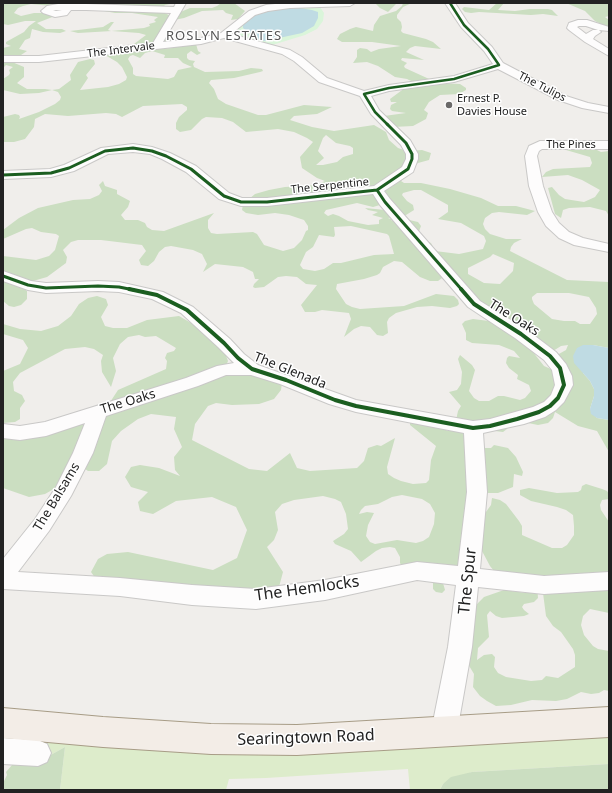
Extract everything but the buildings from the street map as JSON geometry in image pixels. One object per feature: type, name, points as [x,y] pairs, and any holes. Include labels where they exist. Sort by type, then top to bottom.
[{"type":"main road","name":"Searingtown Road","points":[[3,723],[103,732],[229,740],[297,740],[609,722]]},
{"type":"street","name":"The Intervale","points":[[3,59],[38,59],[201,41],[224,35],[252,13],[266,8],[290,5],[350,3]]},
{"type":"street","points":[[224,35],[258,43],[286,52],[298,59],[322,80],[346,90],[364,94],[389,88],[454,79],[499,66],[484,45],[464,25],[450,3]]},
{"type":"street","points":[[66,8],[179,7]]},
{"type":"street","points":[[156,46],[179,7]]},
{"type":"street","points":[[607,29],[587,23],[572,25],[572,28],[575,31],[609,54]]},
{"type":"street","points":[[588,40],[591,34],[607,29]]},
{"type":"street","name":"The Tulips","points":[[499,66],[562,98],[586,106],[609,110]]},
{"type":"street","name":"The Serpentine","points":[[3,175],[51,173],[69,168],[104,151],[133,148],[152,151],[166,156],[191,169],[224,196],[241,202],[267,202],[377,190],[408,169],[412,159],[412,154],[409,146],[375,112],[364,94]]},
{"type":"street","name":"The Pines","points":[[609,145],[540,145],[533,149],[531,156],[536,186],[545,212],[553,226],[564,235],[579,242],[609,248]]},
{"type":"street","name":"The Oaks","points":[[377,190],[385,202],[474,304],[541,348],[560,368],[564,376],[562,392],[550,406],[539,412],[517,419],[490,426],[473,428]]},
{"type":"street","name":"The Glenada","points":[[3,276],[28,285],[46,288],[98,286],[119,287],[156,295],[187,310],[252,369],[352,404],[473,428]]},
{"type":"street","points":[[223,370],[231,351]]},
{"type":"street","name":"The Oaks","points":[[3,431],[15,433],[39,430],[67,423],[192,382],[223,370],[252,369]]},
{"type":"street","name":"The Balsams","points":[[3,576],[42,525],[64,491],[83,453],[98,412]]},
{"type":"street","name":"The Spur","points":[[444,732],[460,647],[477,492],[473,428]]},
{"type":"street","name":"The Hemlocks","points":[[3,580],[98,585],[192,595],[256,599],[325,590],[407,572],[427,571],[544,585],[609,581]]},
{"type":"street","points":[[3,751],[38,753]]},
{"type":"green space","points":[[3,3],[56,3],[52,6],[31,4],[18,8],[14,13],[21,16],[34,13],[44,13],[55,16],[37,23],[46,29],[62,29],[66,31],[60,33],[43,32],[32,29],[30,38],[25,40],[19,49],[27,51],[18,57],[11,56],[3,60],[3,48],[11,46],[6,44],[6,42],[24,32],[36,21],[25,21],[8,25],[3,24]]},
{"type":"green space","points":[[87,3],[175,3],[165,5],[164,6],[171,8],[160,11],[171,16],[190,8],[212,8],[221,3],[234,3],[245,11],[238,19],[231,20],[233,15],[226,13],[223,10],[202,11],[174,20],[161,28],[161,35],[169,41],[154,45],[160,49],[172,48],[168,45],[196,44],[198,51],[201,53],[197,55],[191,51],[187,54],[187,58],[195,61],[193,64],[194,67],[205,72],[239,71],[251,68],[262,69],[263,71],[260,72],[234,78],[211,80],[209,83],[214,89],[218,99],[226,104],[258,115],[266,115],[304,105],[332,107],[317,114],[294,116],[290,120],[312,127],[334,131],[374,125],[386,132],[389,140],[398,148],[407,151],[422,150],[431,153],[429,160],[418,163],[401,181],[404,183],[421,183],[450,189],[481,198],[498,206],[516,206],[535,211],[527,215],[499,212],[492,213],[485,218],[483,224],[485,229],[490,234],[506,239],[522,239],[514,243],[510,251],[567,280],[609,282],[609,348],[593,345],[583,373],[590,381],[594,389],[594,396],[590,409],[597,418],[609,420],[609,452],[597,431],[578,426],[555,412],[553,418],[548,423],[538,425],[528,423],[509,425],[503,432],[495,431],[478,424],[484,448],[491,448],[494,445],[508,448],[516,457],[523,472],[522,476],[514,474],[513,487],[498,493],[485,493],[483,516],[491,505],[492,498],[500,500],[506,504],[519,521],[522,526],[522,535],[552,548],[562,548],[567,545],[574,535],[573,515],[566,510],[557,507],[531,501],[520,495],[520,490],[529,488],[557,493],[578,492],[581,490],[582,486],[586,484],[607,491],[609,494],[609,499],[602,500],[600,505],[601,510],[609,522],[609,613],[590,609],[583,616],[581,625],[584,635],[593,646],[598,649],[609,651],[609,691],[604,690],[599,693],[591,694],[581,692],[567,699],[556,701],[532,700],[511,705],[496,706],[487,701],[480,696],[473,687],[474,674],[468,664],[475,606],[484,597],[504,590],[526,593],[535,592],[498,576],[490,566],[482,551],[475,562],[443,583],[445,590],[442,593],[436,592],[433,589],[433,581],[403,568],[400,563],[400,557],[395,548],[382,548],[361,562],[351,551],[335,544],[333,541],[344,534],[348,529],[346,514],[341,502],[323,496],[294,500],[282,504],[275,512],[278,530],[274,540],[267,547],[283,572],[279,587],[256,599],[96,579],[91,572],[98,559],[107,554],[128,552],[213,570],[237,558],[247,530],[236,507],[212,497],[176,501],[153,514],[140,511],[138,502],[148,492],[131,487],[125,477],[131,467],[140,465],[159,468],[180,476],[175,470],[174,457],[182,447],[174,429],[176,417],[151,414],[138,419],[121,431],[112,441],[107,464],[99,471],[88,471],[78,464],[59,486],[45,494],[29,497],[3,488],[3,436],[103,413],[118,390],[166,369],[167,361],[165,358],[167,353],[174,351],[176,348],[156,336],[145,337],[139,335],[128,337],[120,344],[113,358],[116,371],[111,387],[102,372],[101,361],[103,355],[94,349],[85,347],[65,349],[20,373],[13,382],[14,391],[22,395],[25,401],[20,408],[20,419],[15,422],[3,423],[3,371],[20,364],[28,348],[23,340],[3,334],[3,324],[20,329],[41,331],[58,326],[71,316],[79,304],[88,298],[97,296],[106,299],[108,305],[101,317],[105,326],[113,328],[127,328],[147,320],[179,316],[205,331],[225,353],[228,361],[226,366],[282,383],[281,390],[274,399],[259,404],[232,405],[216,403],[208,406],[195,424],[192,440],[249,469],[267,471],[290,453],[297,468],[310,471],[357,468],[364,461],[368,448],[377,445],[381,446],[395,438],[387,467],[388,474],[401,481],[413,484],[426,483],[429,480],[431,460],[436,446],[410,425],[410,422],[434,425],[448,431],[455,425],[458,411],[461,406],[449,392],[457,390],[461,384],[462,372],[458,359],[460,355],[472,365],[475,370],[469,391],[474,398],[479,401],[489,401],[498,396],[520,400],[525,398],[531,391],[529,385],[517,379],[518,375],[509,368],[506,363],[509,356],[520,358],[514,351],[499,345],[472,343],[466,340],[466,333],[462,324],[465,321],[473,319],[489,321],[440,271],[442,278],[438,281],[430,281],[420,277],[402,262],[394,261],[383,267],[377,275],[337,284],[336,289],[346,304],[360,309],[404,306],[436,294],[454,296],[458,300],[459,304],[450,308],[432,306],[417,307],[396,313],[389,318],[387,322],[388,333],[383,336],[377,335],[370,327],[361,326],[354,329],[344,337],[351,319],[349,313],[322,310],[305,312],[301,305],[317,285],[306,284],[297,277],[278,277],[264,287],[255,288],[253,287],[254,284],[259,279],[255,279],[253,272],[243,267],[215,264],[203,272],[207,264],[202,254],[193,250],[171,246],[165,247],[148,266],[141,265],[139,260],[146,251],[142,245],[101,240],[78,240],[71,242],[63,250],[67,257],[66,263],[47,277],[33,281],[15,283],[27,291],[27,299],[21,305],[14,307],[9,306],[3,301],[3,256],[36,260],[49,256],[55,250],[59,236],[56,234],[41,232],[32,228],[3,239],[3,230],[19,218],[38,208],[73,200],[90,199],[99,195],[102,191],[99,185],[103,181],[105,186],[117,190],[117,194],[130,201],[128,207],[121,215],[125,220],[138,220],[145,223],[147,227],[152,230],[164,231],[214,213],[208,220],[208,228],[211,233],[253,232],[257,234],[264,245],[283,251],[294,248],[302,240],[306,231],[308,230],[308,226],[304,220],[289,215],[275,213],[258,215],[246,213],[242,210],[243,204],[255,194],[269,190],[285,187],[315,185],[325,181],[317,178],[302,168],[300,157],[313,142],[307,138],[294,132],[278,129],[246,132],[233,122],[222,118],[206,117],[191,130],[180,132],[176,129],[176,123],[179,117],[187,110],[187,107],[182,104],[143,106],[122,117],[116,114],[106,113],[68,116],[45,114],[35,119],[34,127],[25,139],[14,142],[3,142],[3,117],[15,114],[19,115],[19,119],[39,112],[60,100],[61,97],[58,92],[52,90],[59,89],[71,80],[70,75],[78,62],[90,59],[94,60],[95,64],[86,75],[88,78],[80,90],[108,87],[126,80],[127,77],[122,67],[104,53],[114,47],[120,49],[134,44],[146,35],[112,31],[78,33],[70,31],[103,27],[111,22],[114,22],[108,30],[111,31],[144,28],[150,26],[149,24],[156,22],[154,20],[158,17],[132,13],[115,13],[73,5]],"holes":[[[152,51],[165,55],[164,58],[178,58],[183,63],[192,67],[178,70],[174,77],[168,79],[136,76],[133,74],[133,68],[128,59],[133,55],[140,58],[145,53]],[[326,135],[336,143],[353,148],[353,154],[343,157],[337,162],[323,165],[316,165],[324,158],[318,151],[323,138]],[[421,190],[448,205],[448,212],[438,219],[461,223],[484,236],[486,241],[483,249],[459,254],[435,251],[431,243],[424,240],[418,234],[421,226],[418,222],[405,219],[392,221],[388,218],[406,215],[414,210],[413,205],[402,195],[403,193]],[[357,203],[373,207],[380,205],[385,210],[365,208],[378,212],[372,215],[383,218],[379,220],[379,224],[368,225],[348,221],[333,214],[328,216],[324,213],[326,210]],[[351,226],[387,234],[389,236],[394,254],[374,255],[341,263],[333,263],[324,269],[315,271],[303,269],[300,265],[306,252],[313,247],[319,235],[334,237],[334,227]],[[493,254],[514,263],[513,271],[500,284],[484,283],[468,274],[468,268]],[[537,293],[569,293],[589,297],[596,308],[597,314],[590,324],[580,324],[575,321],[552,319],[534,304],[532,297]],[[568,345],[566,350],[557,355],[553,370],[544,366],[529,347],[553,351],[561,346]],[[402,495],[422,499],[430,504],[435,513],[434,524],[429,537],[423,541],[416,543],[397,540],[375,544],[370,542],[366,536],[368,525],[374,513],[367,512],[359,514],[365,506],[378,504],[392,497]],[[537,585],[543,593],[546,616],[553,626],[561,632],[573,649],[575,655],[575,667],[558,678],[546,676],[542,680],[531,681],[506,677],[498,673],[494,667],[495,657],[492,654],[484,655],[477,660],[478,648],[489,637],[487,615],[490,611],[496,616],[502,618],[524,616],[529,614],[522,607],[524,604],[534,602],[538,598]]]},
{"type":"green space","points":[[375,3],[403,3],[396,4],[388,12],[380,8]]},
{"type":"green space","points":[[403,3],[412,3],[403,7],[397,15],[397,18],[401,22],[401,31],[403,33],[433,42],[441,49],[415,46],[410,48],[406,52],[424,60],[402,58],[401,60],[407,63],[404,66],[405,68],[438,83],[460,84],[466,88],[466,90],[459,94],[440,95],[429,102],[424,110],[428,113],[426,119],[413,126],[393,127],[384,116],[406,113],[392,111],[390,109],[391,105],[397,102],[391,102],[390,99],[413,82],[407,79],[395,77],[378,66],[367,62],[353,63],[357,57],[357,50],[360,48],[367,49],[371,52],[379,49],[401,46],[372,42],[342,42],[337,39],[340,34],[356,27],[373,31],[374,25],[380,16],[396,11],[402,6]]},
{"type":"green space","points":[[497,3],[504,3],[498,10],[515,11],[548,9],[552,10],[558,16],[543,14],[471,13],[465,12],[462,9],[464,7],[489,10]]},
{"type":"green space","points":[[566,3],[609,3],[609,16],[605,17],[609,20],[609,28],[595,21],[585,11]]},
{"type":"green space","points":[[320,7],[324,13],[323,21],[317,29],[305,35],[269,46],[224,35],[266,8]]},
{"type":"green space","points":[[3,61],[12,62],[24,67],[24,77],[17,83],[27,89],[52,90],[39,93],[20,94],[3,90],[3,79],[9,75],[9,70],[13,67],[6,65],[3,68]]},
{"type":"green space","points":[[578,148],[595,149],[601,152],[609,151],[609,216],[606,211],[590,207],[569,208],[563,210],[561,218],[555,214],[548,188],[552,187],[565,199],[584,202],[595,197],[600,190],[582,180],[568,175],[542,177],[546,172],[553,169],[590,167],[592,163],[590,157],[566,150]]},
{"type":"green space","points":[[609,722],[609,764],[472,772],[443,784],[440,790],[410,790],[408,769],[229,779],[226,790],[60,790],[65,747],[47,757],[3,733]]},
{"type":"green space","points":[[65,747],[60,790],[3,790],[3,783],[7,775],[6,772],[12,765],[19,762],[47,757]]},
{"type":"green space","points":[[609,764],[609,790],[440,790],[443,784],[451,777],[472,772]]},
{"type":"water","points":[[294,7],[318,12],[318,18],[314,26],[302,33],[265,41],[259,40],[243,28],[243,24],[250,20],[254,15],[272,8]]},
{"type":"water","points":[[583,345],[609,348],[609,420],[597,418],[591,414],[590,409],[594,396],[594,389],[590,381],[574,363],[573,356],[577,348]]},
{"type":"cycle path","points":[[3,175],[51,173],[69,168],[105,151],[133,148],[152,151],[166,156],[191,169],[224,196],[241,202],[267,202],[377,190],[408,169],[412,159],[412,154],[406,143],[375,112],[364,94],[389,88],[454,79],[499,65],[488,49],[464,25],[450,3]]},
{"type":"cycle path","points":[[3,276],[28,285],[46,288],[98,286],[119,287],[157,295],[187,310],[224,343],[238,358],[252,369],[286,380],[335,400],[356,406],[473,428],[490,426],[517,419],[539,412],[550,406],[558,398],[564,385],[560,368],[550,356],[521,334],[474,304],[385,202],[377,190]]},
{"type":"place","name":"Ernest P. Davies House","points":[[449,105]]},
{"type":"district","name":"ROSLYN ESTATES","points":[[224,36]]}]
